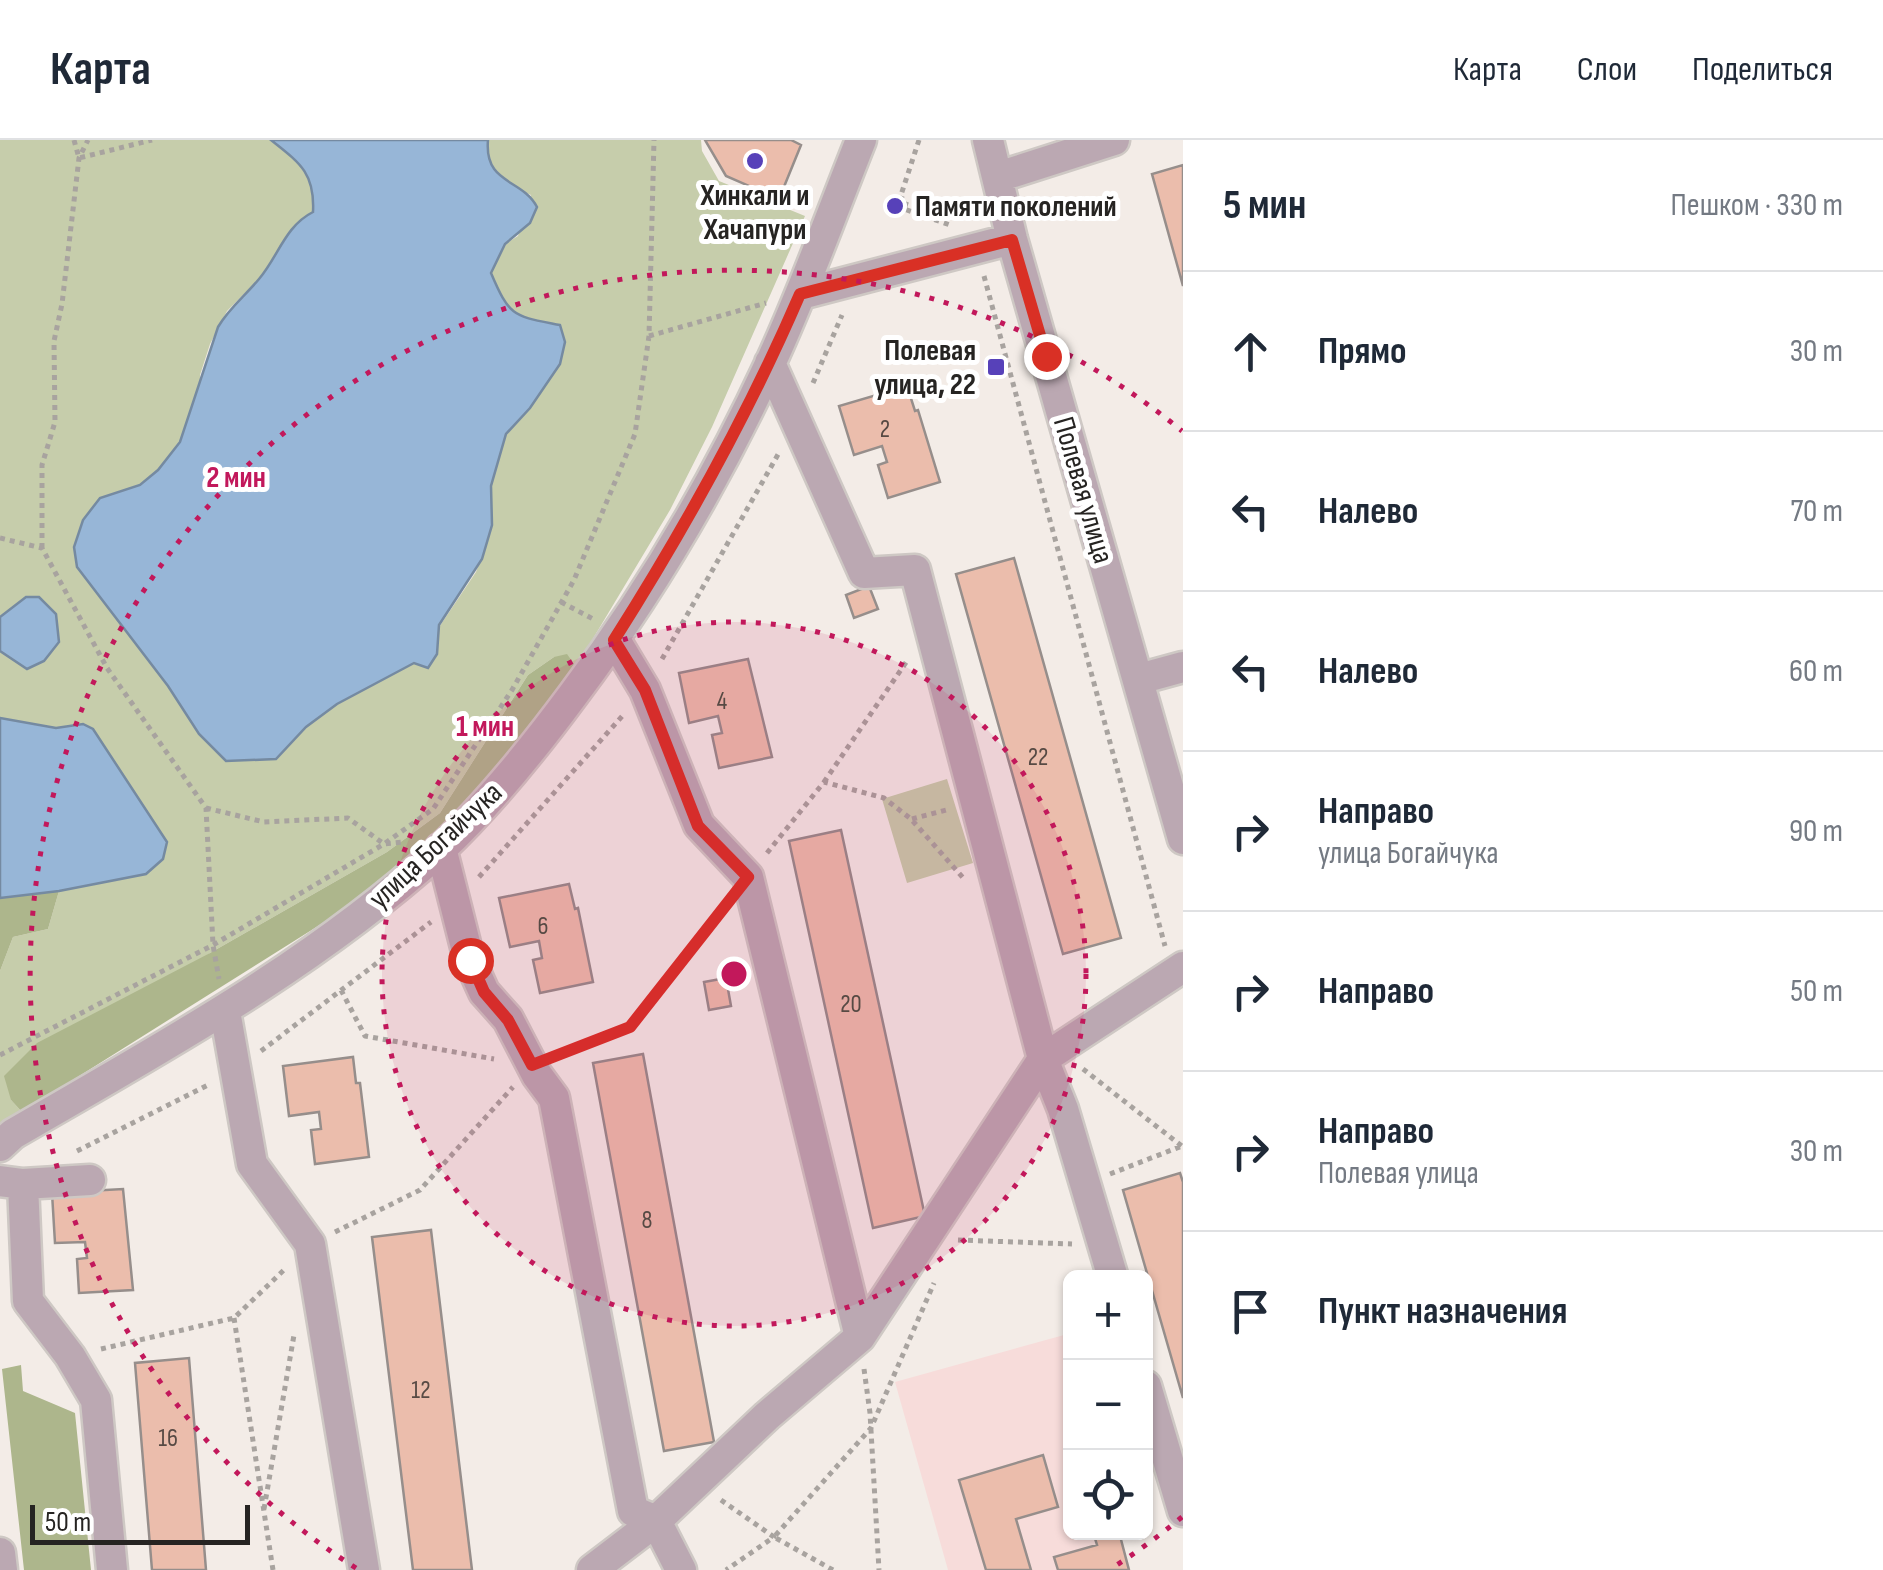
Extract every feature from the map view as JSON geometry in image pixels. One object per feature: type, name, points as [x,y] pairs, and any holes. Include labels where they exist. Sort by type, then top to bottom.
[{"type":"street","name":"улица Богайчука","points":[[0,1146],[13,1134],[281,975],[441,848],[546,732],[614,640],[728,448],[800,294],[861,140]]},
{"type":"street","name":"Полевая улица","points":[[988,140],[1012,240],[1183,839]]},
{"type":"street","points":[[998,177],[1114,140]]},
{"type":"street","points":[[800,294],[1012,240]]},
{"type":"street","points":[[770,363],[864,573],[915,570],[1111,1270]]},
{"type":"street","points":[[614,640],[645,690],[698,826],[748,877],[860,1336]]},
{"type":"street","points":[[1139,679],[1183,667]]},
{"type":"street","points":[[441,848],[470,960],[484,992],[508,1020],[554,1098],[633,1511],[656,1521],[682,1570]]},
{"type":"street","points":[[592,1570],[656,1521],[767,1416],[860,1336],[1050,1054],[1178,970]]},
{"type":"street","points":[[225,1011],[252,1164],[310,1244],[364,1570]]},
{"type":"street","points":[[90,1180],[12,1182],[28,1300],[70,1356],[96,1400],[112,1570]]},
{"type":"street","points":[[1153,1410],[1183,1511]]},
{"type":"street","points":[[0,1552],[2,1570]]},
{"type":"path","points":[[74,140],[79,158]]},
{"type":"path","points":[[88,140],[79,158],[54,341],[55,422],[42,465],[42,548],[107,668],[206,808],[213,944]]},
{"type":"path","points":[[79,158],[152,140]]},
{"type":"path","points":[[0,1054],[213,944],[384,844],[434,809],[512,690],[574,580],[635,434],[649,336],[654,140]]},
{"type":"path","points":[[919,140],[900,198],[907,200],[904,208],[953,226]]},
{"type":"path","points":[[982,267],[1178,970]]},
{"type":"path","points":[[649,336],[800,294]]},
{"type":"path","points":[[0,538],[42,548]]},
{"type":"path","points":[[70,1356],[234,1318],[310,1244],[420,1190],[532,1065],[630,1027],[824,782],[930,626]]},
{"type":"path","points":[[824,782],[884,798],[911,819],[973,889]]},
{"type":"path","points":[[911,819],[977,802]]},
{"type":"path","points":[[206,808],[264,822],[348,818],[384,844],[424,840],[441,848]]},
{"type":"path","points":[[341,990],[365,1036],[532,1065]]},
{"type":"path","points":[[1050,1054],[1183,1147]]},
{"type":"path","points":[[1086,1183],[1183,1147]]},
{"type":"path","points":[[925,1240],[1103,1245]]},
{"type":"path","points":[[726,1570],[774,1537],[871,1428],[938,1274]]},
{"type":"path","points":[[234,1318],[273,1570]]},
{"type":"path","points":[[264,1509],[296,1320]]},
{"type":"path","points":[[860,1336],[871,1428],[879,1570]]},
{"type":"path","points":[[696,1482],[774,1537],[832,1570]]},
{"type":"shaded area","points":[[1063,1335],[1063,1540],[1121,1540],[1129,1570],[948,1570],[895,1382]]},
{"type":"green space","points":[[0,140],[271,140],[298,162],[309,179],[313,213],[295,225],[261,277],[227,311],[210,344],[200,375],[200,390],[180,442],[140,485],[100,498],[74,547],[77,567],[168,686],[199,734],[226,760],[276,759],[306,727],[337,704],[415,663],[476,572],[492,525],[491,486],[496,463],[506,434],[530,408],[560,325],[515,313],[503,299],[491,273],[505,244],[518,236],[531,195],[499,175],[490,160],[488,140],[701,140],[702,151],[719,181],[805,216],[712,427],[670,510],[576,667],[554,657],[528,675],[440,813],[387,852],[210,953],[11,1100],[22,1112],[0,1130],[0,971],[13,937],[48,929],[59,891],[146,874],[167,842],[93,729],[51,728],[0,718],[0,651],[27,669],[26,597],[0,617]]},
{"type":"green space","points":[[567,654],[576,667],[477,800],[388,882],[22,1112],[11,1100],[4,1076],[37,1043],[210,953],[387,852],[440,813],[528,675],[554,657]]},
{"type":"green space","points":[[947,779],[973,863],[907,883],[882,799]]},
{"type":"green space","points":[[59,891],[48,929],[13,937],[0,971],[0,898]]},
{"type":"green space","points":[[21,1365],[23,1391],[75,1413],[91,1570],[24,1570],[2,1369]]},
{"type":"water","points":[[271,140],[488,140],[492,165],[537,207],[530,223],[505,244],[491,273],[509,307],[523,316],[560,325],[565,342],[560,364],[530,408],[506,434],[491,486],[492,525],[482,559],[439,625],[437,654],[428,668],[414,663],[337,704],[306,727],[276,759],[226,761],[199,734],[168,686],[77,567],[74,547],[83,520],[100,498],[140,485],[180,442],[218,327],[266,270],[295,225],[313,212],[311,188],[304,170]]},
{"type":"water","points":[[26,597],[39,597],[56,614],[59,642],[44,661],[27,669],[0,651],[0,617]]},
{"type":"water","points":[[0,718],[56,728],[83,724],[93,729],[167,842],[163,859],[146,874],[0,898]]},
{"type":"building","name":"Хинкали и Хачапури","points":[[705,140],[791,140],[801,145],[779,199],[726,176]]},
{"type":"building","points":[[1183,165],[1183,286],[1152,174]]},
{"type":"building","points":[[907,386],[940,482],[888,498],[878,465],[887,462],[882,446],[854,455],[839,406]]},
{"type":"building","points":[[1014,558],[1121,938],[1063,954],[956,574]]},
{"type":"building","points":[[869,586],[878,609],[854,618],[846,595]]},
{"type":"building","points":[[748,659],[772,757],[719,768],[712,735],[722,733],[718,716],[689,723],[679,673]]},
{"type":"building","points":[[841,830],[925,1216],[873,1228],[789,841]]},
{"type":"building","points":[[569,884],[575,909],[578,908],[593,982],[540,993],[533,960],[542,958],[539,941],[510,947],[499,898]]},
{"type":"building","points":[[726,978],[731,1006],[709,1010],[704,982]]},
{"type":"building","points":[[643,1054],[714,1442],[664,1451],[593,1063]]},
{"type":"building","points":[[353,1057],[369,1157],[315,1164],[311,1130],[321,1129],[319,1112],[289,1116],[283,1066]]},
{"type":"building","points":[[1180,1173],[1183,1182],[1183,1398],[1153,1294],[1153,1270],[1146,1270],[1123,1190]]},
{"type":"building","points":[[123,1189],[133,1290],[79,1293],[77,1259],[87,1258],[85,1242],[55,1243],[52,1193]]},
{"type":"building","points":[[431,1230],[472,1570],[413,1570],[372,1237]]},
{"type":"building","points":[[189,1358],[206,1570],[152,1570],[135,1363]]},
{"type":"building","points":[[1043,1455],[1058,1507],[1016,1519],[1031,1570],[986,1570],[959,1480]]},
{"type":"building","points":[[1095,1540],[1121,1540],[1129,1570],[1058,1570],[1054,1557],[1097,1545]]},
{"type":"place","name":"Хинкали и Хачапури","points":[[755,161]]},
{"type":"place","name":"Памяти поколений","points":[[895,206]]},
{"type":"place","name":"Полевая улица, 22","points":[[996,367]]},
{"type":"route","points":[[470,960],[484,992],[508,1020],[532,1065],[630,1027],[748,877],[698,826],[645,690],[614,640],[738,431],[800,294],[1012,240],[1046,356]]}]
